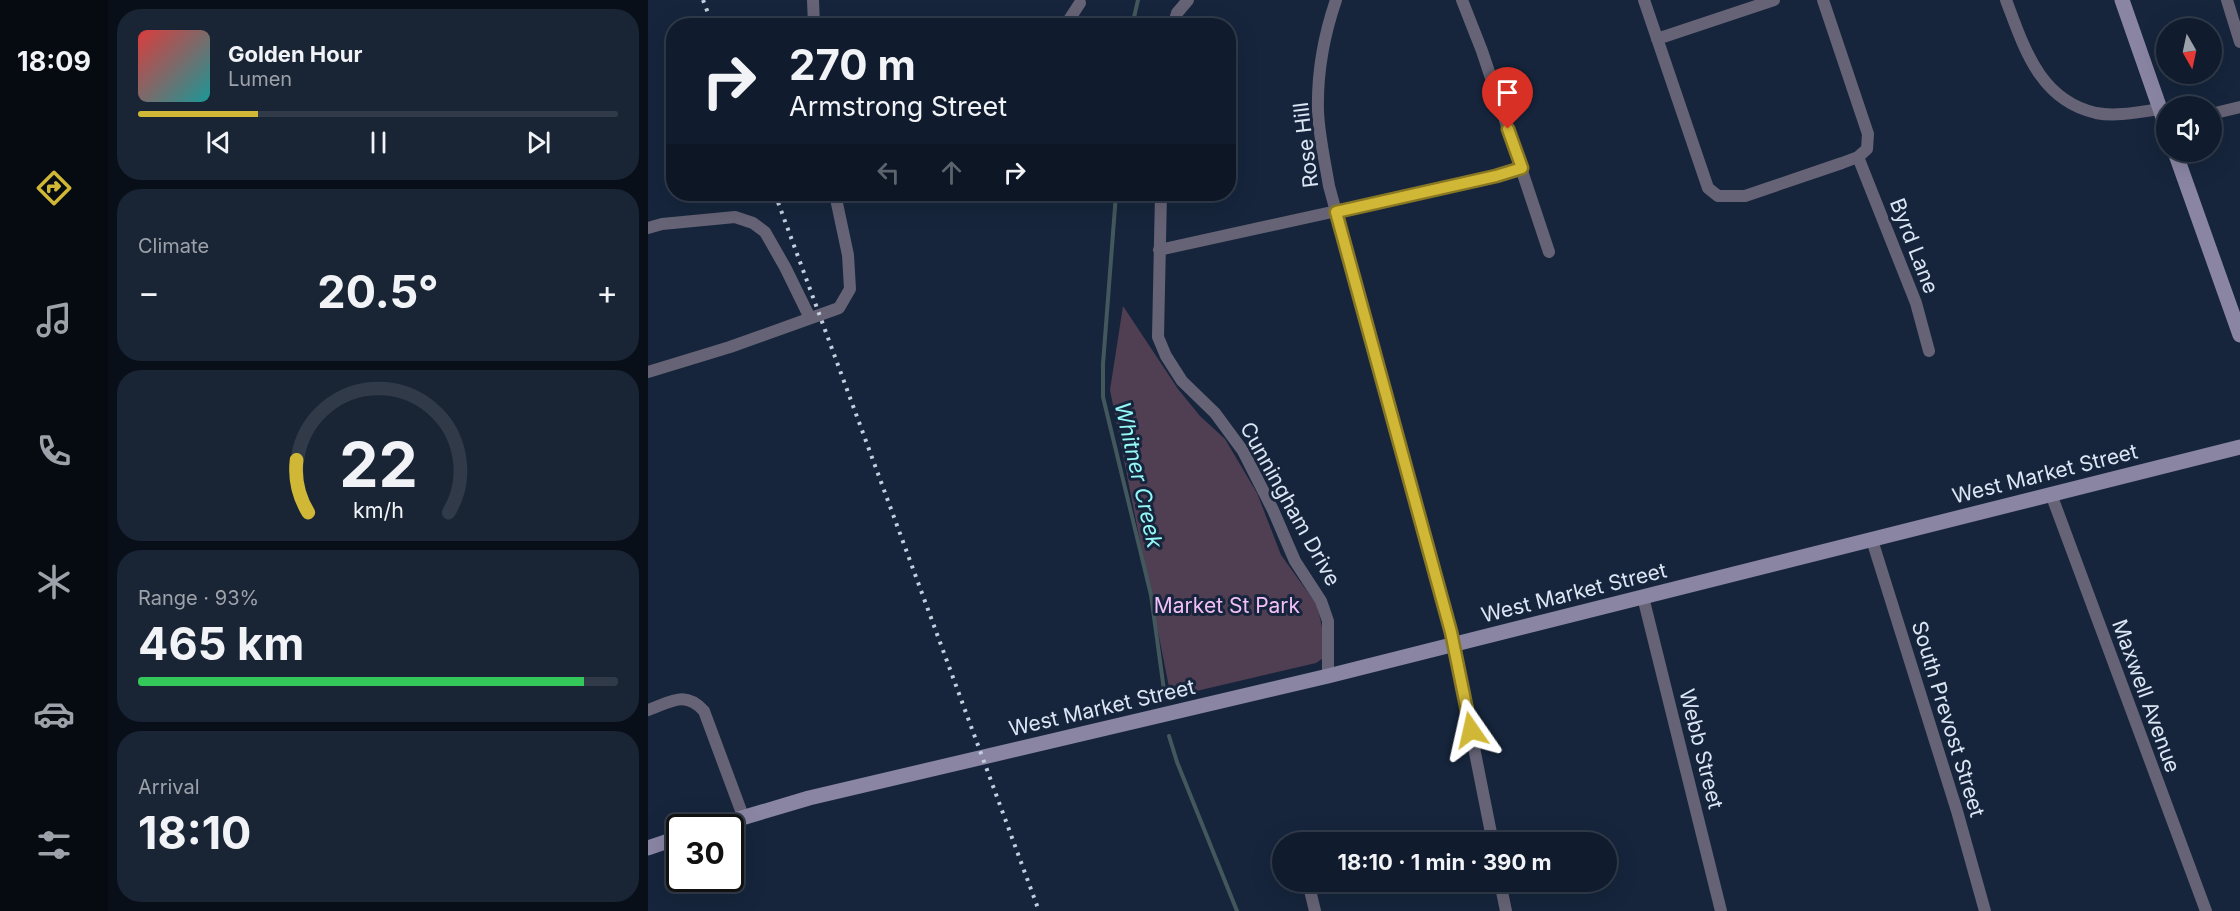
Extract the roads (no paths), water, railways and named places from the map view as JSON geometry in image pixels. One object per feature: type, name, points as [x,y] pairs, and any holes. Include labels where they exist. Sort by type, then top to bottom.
[{"type":"street","points":[[813,0],[814,18]]},
{"type":"street","points":[[1175,18],[1188,0]]},
{"type":"street","name":"Rose Hill","points":[[1336,0],[1320,63],[1318,112],[1329,186],[1454,644],[1491,832]]},
{"type":"street","points":[[1462,0],[1482,51],[1549,252]]},
{"type":"street","points":[[1644,0],[1708,188],[1718,196],[1745,196],[1858,157],[1867,149],[1868,134],[1823,0]]},
{"type":"street","points":[[1657,39],[1774,0]]},
{"type":"street","points":[[2006,0],[2028,59],[2044,81],[2070,102],[2096,113],[2125,114],[2156,110]]},
{"type":"street","points":[[2122,0],[2156,98]]},
{"type":"street","points":[[1070,18],[1080,3]]},
{"type":"street","points":[[2233,7],[2240,42]]},
{"type":"street","points":[[2222,111],[2240,107]]},
{"type":"street","name":"Byrd Lane","points":[[1858,157],[1916,303],[1929,351]]},
{"type":"street","points":[[2179,162],[2240,336]]},
{"type":"street","points":[[1159,250],[1496,176],[1522,168]]},
{"type":"street","points":[[648,372],[730,347],[839,308],[850,289],[848,255],[836,201]]},
{"type":"street","name":"Cunningham Drive","points":[[1161,201],[1158,337],[1166,356],[1182,381],[1215,413],[1244,451],[1295,561],[1321,601],[1328,621],[1328,676]]},
{"type":"street","points":[[648,228],[662,224],[735,217],[753,223],[765,232],[786,267],[810,318]]},
{"type":"street","name":"West Market Street","points":[[744,816],[809,798],[1328,676],[2240,447]]},
{"type":"street","name":"Maxwell Avenue","points":[[2051,494],[2206,911]]},
{"type":"street","name":"South Prevost Street","points":[[1872,540],[1957,811],[1985,911]]},
{"type":"street","name":"Webb Street","points":[[1643,597],[1721,911]]},
{"type":"street","points":[[648,710],[681,698],[695,701],[704,711],[742,814]]},
{"type":"street","points":[[648,848],[666,842]]},
{"type":"street","points":[[1310,892],[1315,911]]},
{"type":"street","points":[[1502,892],[1506,911]]},
{"type":"waterway","name":"Whitner Creek","points":[[1134,18],[1138,0]]},
{"type":"waterway","name":"Whitner Creek","points":[[1115,201],[1103,364],[1103,397],[1151,595],[1164,690]]},
{"type":"waterway","name":"Whitner Creek","points":[[1169,736],[1177,762],[1237,911]]},
{"type":"railway","points":[[703,0],[710,18]]},
{"type":"railway","points":[[778,201],[1039,911]]},
{"type":"park label","name":"Market St Park","points":[[1227,606]]}]
